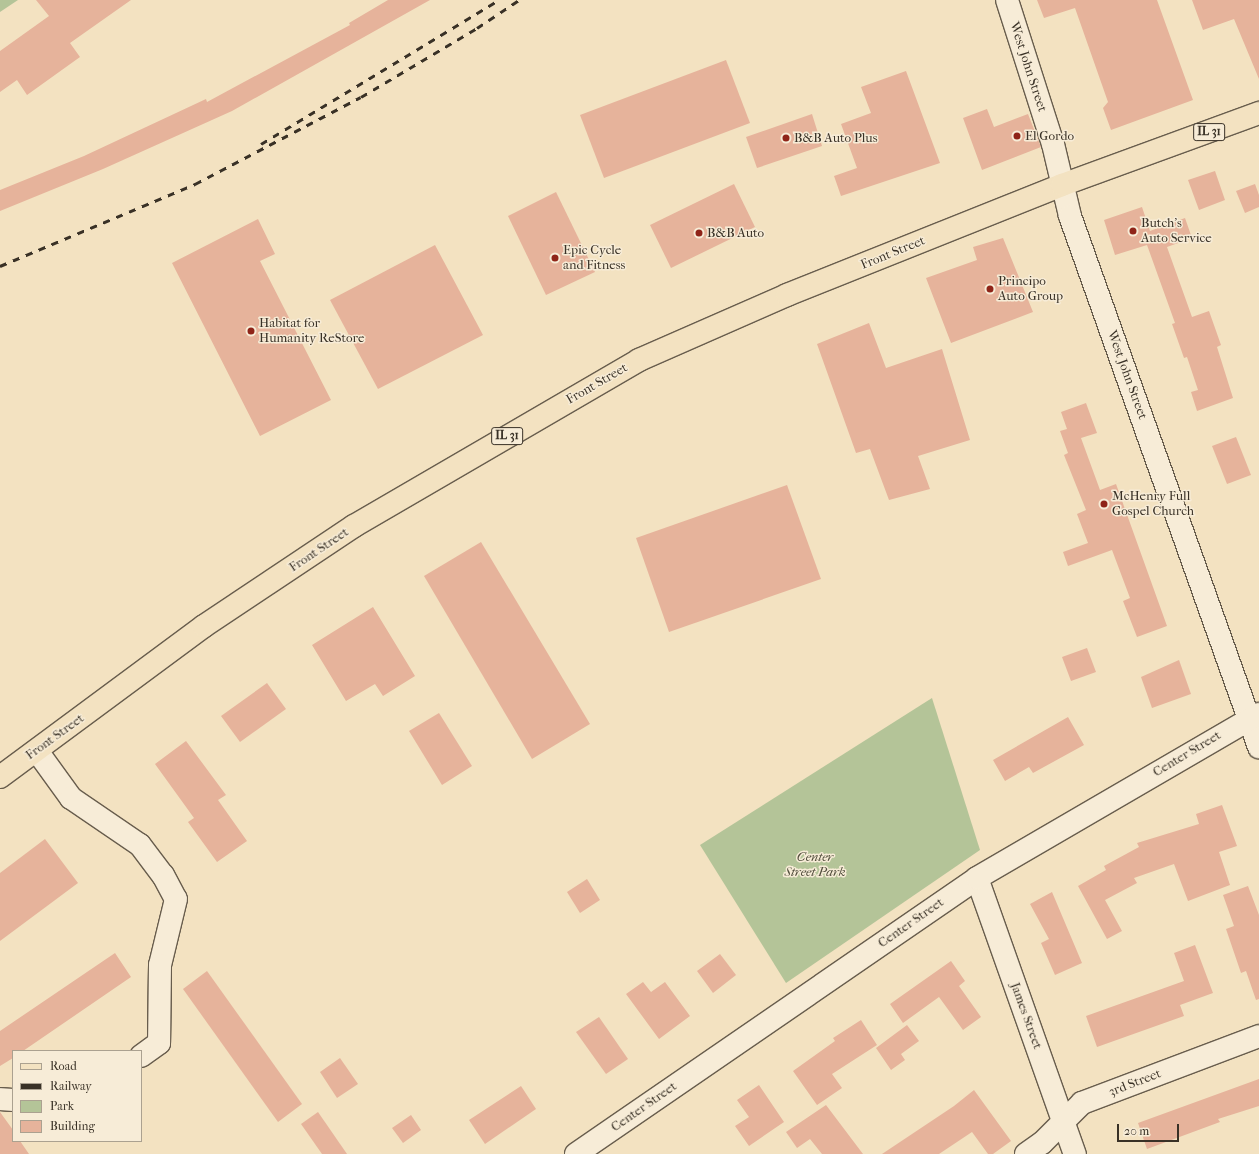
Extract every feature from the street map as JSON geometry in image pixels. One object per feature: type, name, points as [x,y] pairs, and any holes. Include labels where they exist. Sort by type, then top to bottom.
[{"type":"main road","name":"Front Street","points":[[0,777],[204,626],[354,526],[639,360],[787,296],[1062,185],[1259,113]]},
{"type":"street","name":"West John Street","points":[[1007,0],[1053,144],[1070,216],[1254,716],[1259,747]]},
{"type":"street","name":"Center Street","points":[[576,1154],[977,878],[1254,716]]},
{"type":"street","points":[[37,751],[71,798],[140,846],[164,878],[176,898],[160,965],[160,1043],[142,1055]]},
{"type":"street","name":"James Street","points":[[977,878],[1075,1154]]},
{"type":"street","name":"3rd Street","points":[[1026,1154],[1082,1103],[1259,1036]]},
{"type":"street","points":[[0,1099],[12,1100]]},
{"type":"green space","points":[[0,0],[18,0],[0,12]]},
{"type":"green space","name":"Center Street Park","points":[[932,698],[980,850],[786,983],[700,845]]},
{"type":"building","points":[[36,0],[131,0],[70,43],[80,57],[27,95],[17,80],[0,92],[0,51],[49,16]]},
{"type":"building","points":[[388,0],[430,0],[232,111],[103,169],[0,211],[0,190],[84,156],[206,99],[207,102],[350,25],[349,23]]},
{"type":"building","points":[[1037,0],[1157,0],[1193,100],[1111,130],[1103,108],[1108,102],[1075,8],[1044,18]]},
{"type":"building","points":[[1192,0],[1259,0],[1259,79],[1234,19],[1203,30]]},
{"type":"building","points":[[726,60],[750,123],[604,178],[580,115]]},
{"type":"building","points":[[906,71],[940,163],[841,196],[834,176],[857,168],[841,124],[871,113],[861,87]]},
{"type":"building","points":[[987,109],[994,127],[1028,114],[1041,147],[982,170],[963,118]]},
{"type":"building","points":[[812,114],[822,146],[757,168],[746,137]]},
{"type":"building","points":[[1215,171],[1225,200],[1199,210],[1188,180]]},
{"type":"building","points":[[734,184],[755,227],[671,268],[650,225]]},
{"type":"building","points":[[1255,184],[1259,195],[1259,207],[1245,213],[1236,191]]},
{"type":"building","points":[[556,192],[595,272],[546,295],[508,216]]},
{"type":"building","points":[[1142,207],[1150,231],[1185,218],[1192,238],[1167,247],[1192,317],[1209,311],[1221,345],[1217,347],[1233,398],[1197,411],[1191,392],[1198,390],[1187,357],[1184,358],[1172,324],[1175,323],[1147,245],[1115,255],[1104,220]]},
{"type":"building","name":"Habitat for Humanity ReStore","points":[[258,219],[275,254],[260,261],[331,400],[260,436],[172,263]]},
{"type":"building","points":[[1003,238],[1033,312],[951,343],[926,278],[977,260],[973,247]]},
{"type":"building","points":[[435,245],[483,335],[378,389],[330,300]]},
{"type":"building","points":[[869,323],[886,368],[942,349],[970,440],[918,456],[930,489],[889,500],[870,449],[856,453],[817,344]]},
{"type":"building","points":[[1086,403],[1097,433],[1081,438],[1100,490],[1116,484],[1167,626],[1137,637],[1123,601],[1130,598],[1112,550],[1068,566],[1063,552],[1088,543],[1077,514],[1086,510],[1064,455],[1068,453],[1060,431],[1067,429],[1061,412]]},
{"type":"building","points":[[1236,437],[1251,475],[1227,484],[1212,446]]},
{"type":"building","points":[[787,485],[821,579],[669,632],[636,538]]},
{"type":"building","points":[[481,542],[590,724],[532,759],[424,576]]},
{"type":"building","points":[[373,607],[415,676],[383,696],[375,684],[346,701],[312,645]]},
{"type":"building","points":[[1087,648],[1096,672],[1071,681],[1062,657]]},
{"type":"building","points":[[1179,660],[1191,694],[1152,708],[1141,677]]},
{"type":"building","points":[[267,683],[286,709],[240,742],[221,716]]},
{"type":"building","points":[[439,713],[472,766],[442,785],[409,731]]},
{"type":"building","points":[[1068,717],[1084,745],[1033,773],[1029,767],[1005,781],[993,760]]},
{"type":"building","points":[[186,741],[226,795],[218,800],[247,841],[217,862],[188,822],[194,818],[155,764]]},
{"type":"building","points":[[1222,805],[1237,846],[1219,852],[1230,885],[1188,901],[1174,864],[1134,878],[1137,883],[1105,900],[1122,931],[1107,939],[1078,886],[1106,870],[1104,866],[1139,847],[1137,843],[1199,824],[1196,814]]},
{"type":"building","points":[[45,839],[78,883],[0,941],[0,873]]},
{"type":"building","points":[[587,879],[600,900],[580,913],[567,892]]},
{"type":"building","points":[[1248,886],[1259,915],[1259,999],[1256,1000],[1246,971],[1241,973],[1226,929],[1234,926],[1223,895]]},
{"type":"building","points":[[1052,892],[1082,963],[1055,975],[1041,943],[1049,939],[1030,904]]},
{"type":"building","points":[[1195,945],[1213,993],[1180,1005],[1184,1016],[1097,1047],[1086,1016],[1184,981],[1174,953]]},
{"type":"building","points":[[115,953],[131,977],[24,1050],[12,1050],[12,1059],[0,1066],[0,1031]]},
{"type":"building","points":[[720,954],[736,975],[713,993],[697,971]]},
{"type":"building","points":[[951,961],[965,981],[959,986],[981,1017],[963,1030],[939,997],[903,1023],[890,1004]]},
{"type":"building","points":[[207,971],[302,1104],[278,1122],[183,989]]},
{"type":"building","points":[[643,982],[651,992],[665,982],[690,1016],[659,1039],[626,994]]},
{"type":"building","points":[[599,1017],[628,1059],[606,1074],[576,1032]]},
{"type":"building","points":[[861,1020],[877,1045],[832,1074],[842,1088],[817,1105],[793,1071],[835,1041],[833,1038]]},
{"type":"building","points":[[907,1025],[919,1041],[901,1054],[905,1060],[891,1070],[876,1048]]},
{"type":"building","points":[[340,1058],[358,1084],[337,1098],[320,1072]]},
{"type":"building","points":[[1259,1079],[1259,1106],[1218,1119],[1220,1122],[1147,1149],[1138,1123]]},
{"type":"building","points":[[759,1085],[784,1122],[749,1146],[735,1126],[749,1117],[737,1100]]},
{"type":"building","points":[[521,1086],[536,1109],[485,1144],[469,1120]]},
{"type":"building","points":[[974,1090],[1011,1141],[993,1154],[988,1154],[972,1132],[939,1154],[882,1154],[954,1106]]},
{"type":"building","points":[[826,1105],[863,1154],[822,1154],[810,1139],[797,1148],[786,1132]]},
{"type":"building","points":[[0,1112],[12,1129],[12,1142],[21,1142],[29,1154],[0,1154]]},
{"type":"building","points":[[318,1112],[347,1154],[322,1154],[301,1124]]},
{"type":"building","points":[[411,1115],[421,1130],[403,1143],[392,1128]]},
{"type":"railway","points":[[261,144],[499,0]]},
{"type":"railway","points":[[0,266],[195,184],[361,97],[477,28],[519,0]]},
{"type":"place","name":"El Gordo","points":[[1017,136]]},
{"type":"place","name":"B&B Auto Plus","points":[[786,138]]},
{"type":"place","name":"Butch's Auto Service","points":[[1133,231]]},
{"type":"place","name":"B&B Auto","points":[[699,233]]},
{"type":"place","name":"Epic Cycle and Fitness","points":[[555,258]]},
{"type":"place","name":"Principo Auto Group","points":[[990,289]]},
{"type":"place","name":"Habitat for Humanity ReStore","points":[[251,331]]},
{"type":"place","name":"McHenry Full Gospel Church","points":[[1104,504]]}]
